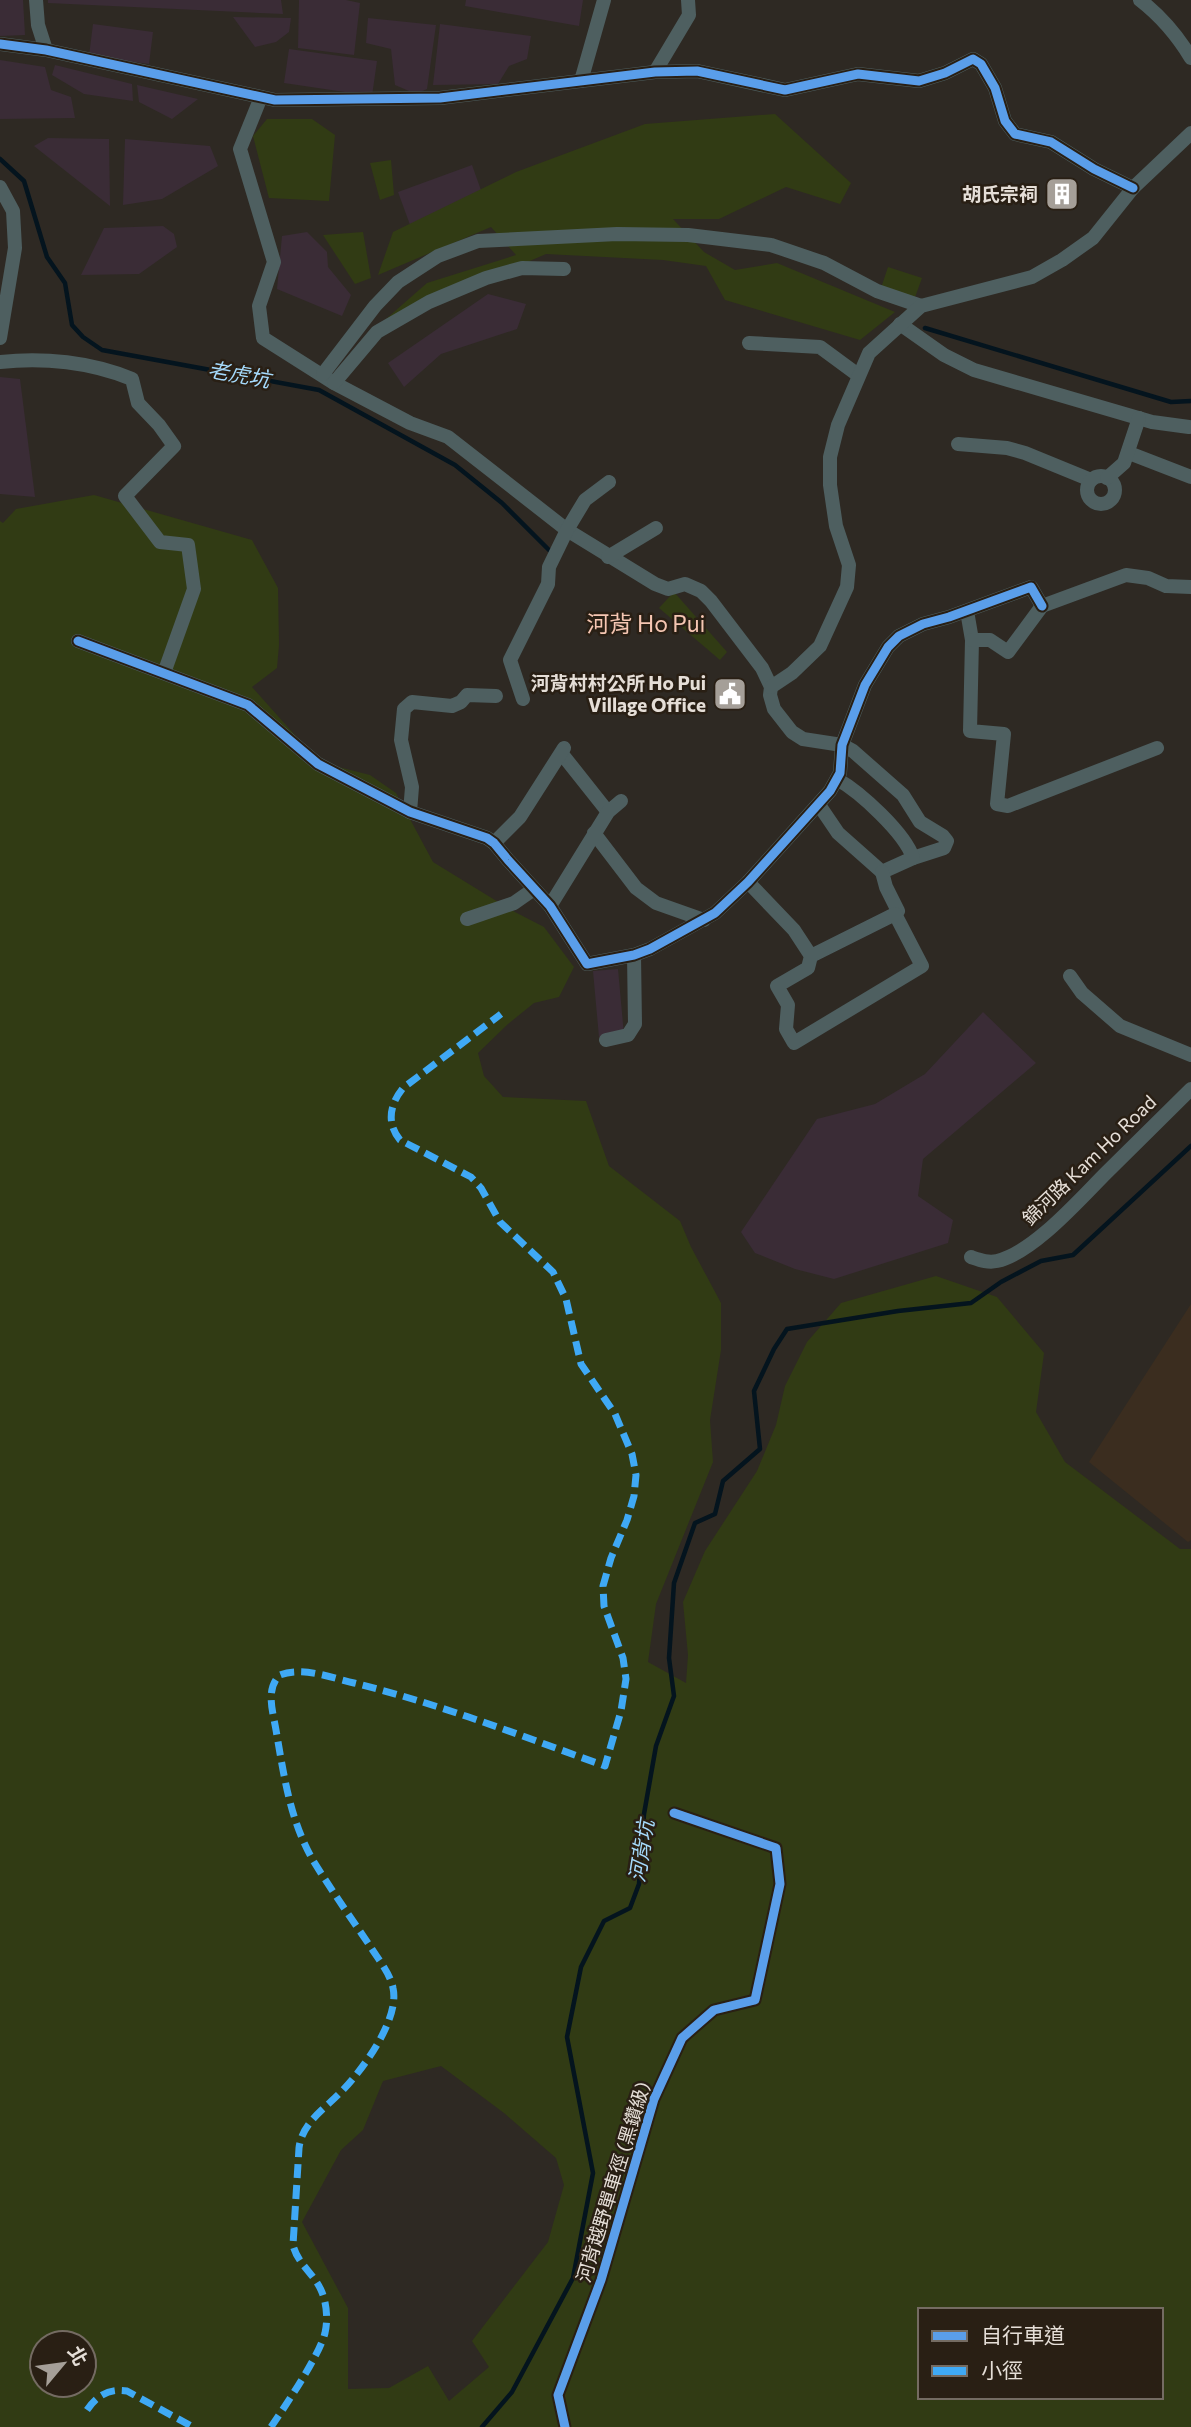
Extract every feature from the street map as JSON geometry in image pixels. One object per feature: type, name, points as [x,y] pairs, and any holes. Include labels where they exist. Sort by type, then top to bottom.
[{"type":"street","points":[[36,0],[38,24],[46,50]]},
{"type":"street","points":[[582,81],[604,0]]},
{"type":"street","points":[[655,72],[689,15],[688,0]]},
{"type":"street","points":[[1140,0],[1159,15],[1191,58]]},
{"type":"street","points":[[0,44],[46,50],[275,100],[440,98],[655,72],[705,71],[785,90],[858,74],[919,80],[945,73],[970,59],[976,59],[980,61],[995,88],[1005,121],[1015,134],[1051,142],[1094,169],[1133,188]]},
{"type":"street","points":[[261,97],[240,149],[274,262],[259,306],[263,338],[410,423],[448,437],[567,530],[608,557],[662,588],[685,584],[701,591],[762,668],[771,687],[774,709],[796,736],[822,744],[842,745],[853,751],[903,795],[920,822],[947,841],[944,848],[882,872]]},
{"type":"street","points":[[771,687],[792,673],[820,646],[847,587],[849,565],[836,526],[830,467],[835,433],[869,353],[921,306],[1020,280],[1049,269],[1093,238],[1133,188],[1191,133]]},
{"type":"street","points":[[0,187],[13,211],[15,248],[0,338]]},
{"type":"street","points":[[328,378],[375,306],[398,282],[438,256],[478,241],[665,234],[771,245],[824,263],[877,291],[921,306]]},
{"type":"street","points":[[328,378],[377,332],[429,302],[486,278],[522,268],[564,269]]},
{"type":"street","points":[[900,324],[944,355],[974,370],[1139,418],[1189,427]]},
{"type":"street","points":[[749,344],[820,347],[858,376]]},
{"type":"street","points":[[0,362],[19,360],[75,363],[132,379],[138,404],[159,425],[174,446],[125,496],[160,542],[188,544],[194,589],[164,673]]},
{"type":"street","points":[[1107,478],[1124,463],[1139,418]]},
{"type":"street","points":[[958,444],[1007,448],[1091,480]]},
{"type":"street","points":[[1129,453],[1191,477]]},
{"type":"street","points":[[1099,476],[1107,478],[1113,484],[1115,492],[1111,500],[1103,504],[1088,496],[1087,488],[1091,480],[1099,476]]},
{"type":"street","points":[[523,699],[510,660],[548,584],[550,567],[567,530],[585,500],[609,482]]},
{"type":"street","points":[[608,557],[656,528]]},
{"type":"street","points":[[972,640],[990,640],[1008,652],[1042,606],[1126,575],[1148,578],[1166,586],[1191,587]]},
{"type":"street","points":[[78,641],[248,705],[318,764],[410,812],[495,843],[550,906],[587,964],[634,955],[650,949],[715,913],[748,882],[819,805],[837,779],[842,745],[865,685],[888,647],[908,630],[1031,587],[1042,606]]},
{"type":"street","points":[[967,611],[972,640],[970,731],[1004,734],[997,804],[1008,806],[1157,748]]},
{"type":"street","points":[[410,812],[412,787],[401,740],[404,709],[412,702],[452,706],[467,695],[496,696]]},
{"type":"street","points":[[495,843],[520,817],[563,751],[608,812]]},
{"type":"street","points":[[837,779],[853,788],[907,843],[913,858]]},
{"type":"street","points":[[550,906],[608,812],[621,802]]},
{"type":"street","points":[[811,956],[898,911],[882,872],[838,833],[819,805]]},
{"type":"street","points":[[594,834],[636,888],[656,903],[704,920]]},
{"type":"street","points":[[748,882],[794,930],[811,956],[808,968],[777,986],[788,1005],[786,1029],[794,1043],[922,966],[895,914]]},
{"type":"street","points":[[467,919],[514,903],[534,889]]},
{"type":"street","points":[[606,1040],[628,1035],[635,1024],[634,955]]},
{"type":"street","points":[[1070,976],[1082,993],[1120,1027],[1191,1055]]},
{"type":"street","name":"錦河路 Kam Ho Road","points":[[971,1257],[997,1261],[1030,1243],[1069,1210],[1191,1089]]},
{"type":"shaded area","points":[[0,0],[23,0],[25,35],[0,36]]},
{"type":"shaded area","points":[[48,0],[281,0],[283,14],[48,3]]},
{"type":"shaded area","points":[[299,0],[346,0],[360,3],[354,55],[298,48]]},
{"type":"shaded area","points":[[466,0],[583,0],[579,26],[465,6]]},
{"type":"shaded area","points":[[233,17],[291,18],[289,32],[276,42],[255,47]]},
{"type":"shaded area","points":[[368,18],[436,25],[427,89],[416,94],[395,85],[391,49],[366,43]]},
{"type":"shaded area","points":[[93,24],[153,32],[149,64],[89,56]]},
{"type":"shaded area","points":[[440,24],[531,36],[527,59],[509,66],[498,84],[433,85]]},
{"type":"shaded area","points":[[289,49],[377,61],[372,96],[284,83]]},
{"type":"shaded area","points":[[0,60],[45,67],[51,90],[71,97],[75,118],[0,119]]},
{"type":"shaded area","points":[[55,65],[132,84],[133,101],[84,94],[52,75]]},
{"type":"shaded area","points":[[137,85],[198,99],[172,119],[139,102]]},
{"type":"shaded area","points":[[48,138],[109,139],[110,206],[34,146]]},
{"type":"shaded area","points":[[125,139],[210,146],[218,166],[162,199],[123,205]]},
{"type":"shaded area","points":[[472,165],[487,207],[413,233],[398,192]]},
{"type":"shaded area","points":[[163,226],[174,234],[177,247],[139,274],[81,275],[104,228]]},
{"type":"shaded area","points":[[307,232],[327,252],[328,267],[351,295],[342,316],[277,289],[282,236]]},
{"type":"shaded area","points":[[488,294],[526,304],[517,329],[441,354],[404,387],[388,363]]},
{"type":"shaded area","points":[[0,377],[20,379],[35,497],[0,494]]},
{"type":"shaded area","points":[[618,969],[624,1035],[599,1037],[593,971]]},
{"type":"shaded area","points":[[983,1012],[1036,1063],[923,1159],[918,1196],[953,1220],[948,1243],[834,1279],[795,1269],[755,1253],[741,1232],[817,1119],[875,1104],[925,1074]]},
{"type":"shaded area","points":[[1191,1304],[1191,1540],[1188,1542],[1089,1462]]},
{"type":"green space","points":[[775,114],[851,183],[840,204],[786,187],[719,219],[673,219],[704,252],[735,270],[777,263],[895,312],[860,340],[725,300],[706,266],[663,260],[546,254],[378,326],[427,283],[516,255],[491,227],[378,275],[393,232],[516,172],[645,124]]},
{"type":"green space","points":[[267,119],[312,119],[335,135],[329,201],[269,198],[253,136]]},
{"type":"green space","points":[[391,160],[394,195],[380,200],[370,163]]},
{"type":"green space","points":[[363,232],[371,278],[355,284],[323,235]]},
{"type":"green space","points":[[888,267],[922,278],[914,300],[881,288]]},
{"type":"green space","points":[[94,495],[252,540],[278,588],[279,645],[277,668],[252,687],[319,762],[370,775],[396,793],[433,862],[544,927],[574,967],[559,997],[534,1003],[478,1053],[484,1076],[503,1097],[586,1101],[609,1166],[680,1221],[721,1303],[721,1350],[710,1420],[713,1462],[656,1604],[648,1662],[686,1683],[688,1655],[683,1602],[705,1551],[757,1471],[776,1425],[785,1386],[807,1342],[841,1303],[936,1276],[997,1297],[1044,1353],[1036,1412],[1065,1462],[1180,1549],[1191,1549],[1191,2427],[0,2427],[0,521],[3,523],[16,509]],"holes":[[[441,2066],[504,2113],[556,2158],[564,2185],[548,2242],[472,2341],[489,2367],[449,2401],[428,2366],[389,2388],[348,2389],[348,2308],[302,2222],[341,2150],[363,2130],[383,2081]]]},
{"type":"green space","points":[[674,592],[727,652],[720,660],[659,608]]},
{"type":"waterway","name":"老虎坑","points":[[0,159],[24,181],[47,257],[65,283],[72,325],[83,337],[102,350],[319,390],[455,465],[502,503],[550,551]]},
{"type":"waterway","points":[[925,328],[1171,402],[1191,401]]},
{"type":"waterway","name":"河背坑","points":[[482,2427],[512,2392],[573,2278],[593,2173],[567,2037],[581,1967],[604,1921],[630,1908],[639,1884],[644,1814],[656,1746],[674,1696],[669,1658],[674,1583],[695,1523],[715,1514],[723,1481],[760,1449],[754,1391],[774,1349],[787,1329],[898,1311],[971,1303],[1001,1282],[1041,1261],[1073,1255],[1191,1146]]},
{"type":"marked path","points":[[271,2427],[309,2367],[322,2343],[326,2328],[323,2295],[293,2245],[301,2139],[310,2123],[343,2090],[369,2057],[386,2028],[394,2000],[387,1972],[314,1862],[299,1831],[285,1781],[272,1708],[271,1694],[275,1681],[280,1675],[307,1672],[386,1691],[605,1766],[621,1711],[626,1679],[623,1658],[604,1606],[603,1586],[634,1496],[636,1475],[632,1454],[615,1414],[581,1364],[566,1299],[553,1272],[500,1222],[481,1188],[471,1177],[400,1140],[391,1120],[395,1100],[403,1088],[501,1014]]},
{"type":"marked path","points":[[87,2410],[104,2394],[127,2391],[193,2427]]},
{"type":"cycle path","points":[[0,44],[46,50],[275,100],[440,98],[655,72],[697,71],[785,90],[858,74],[919,81],[945,73],[973,59],[981,64],[995,88],[1005,121],[1015,134],[1051,142],[1094,169],[1133,188]]},
{"type":"cycle path","points":[[78,641],[248,705],[318,764],[410,812],[487,838],[550,906],[587,964],[634,955],[650,949],[715,913],[748,882],[830,791],[840,773],[842,745],[865,685],[888,647],[899,636],[923,624],[1031,587],[1042,606]]},
{"type":"cycle path","name":"河背越野單車徑 (黑鑽級)","points":[[565,2427],[558,2395],[601,2280],[654,2099],[682,2038],[714,2010],[755,2000],[780,1884],[776,1848],[674,1813]]},
{"type":"place","name":"胡氏宗祠","points":[[1062,194]]},
{"type":"place","name":"河背村村公所 Ho Pui Village Office","points":[[730,694]]},
{"type":"district","name":"河背 Ho Pui","points":[[646,624]]}]
